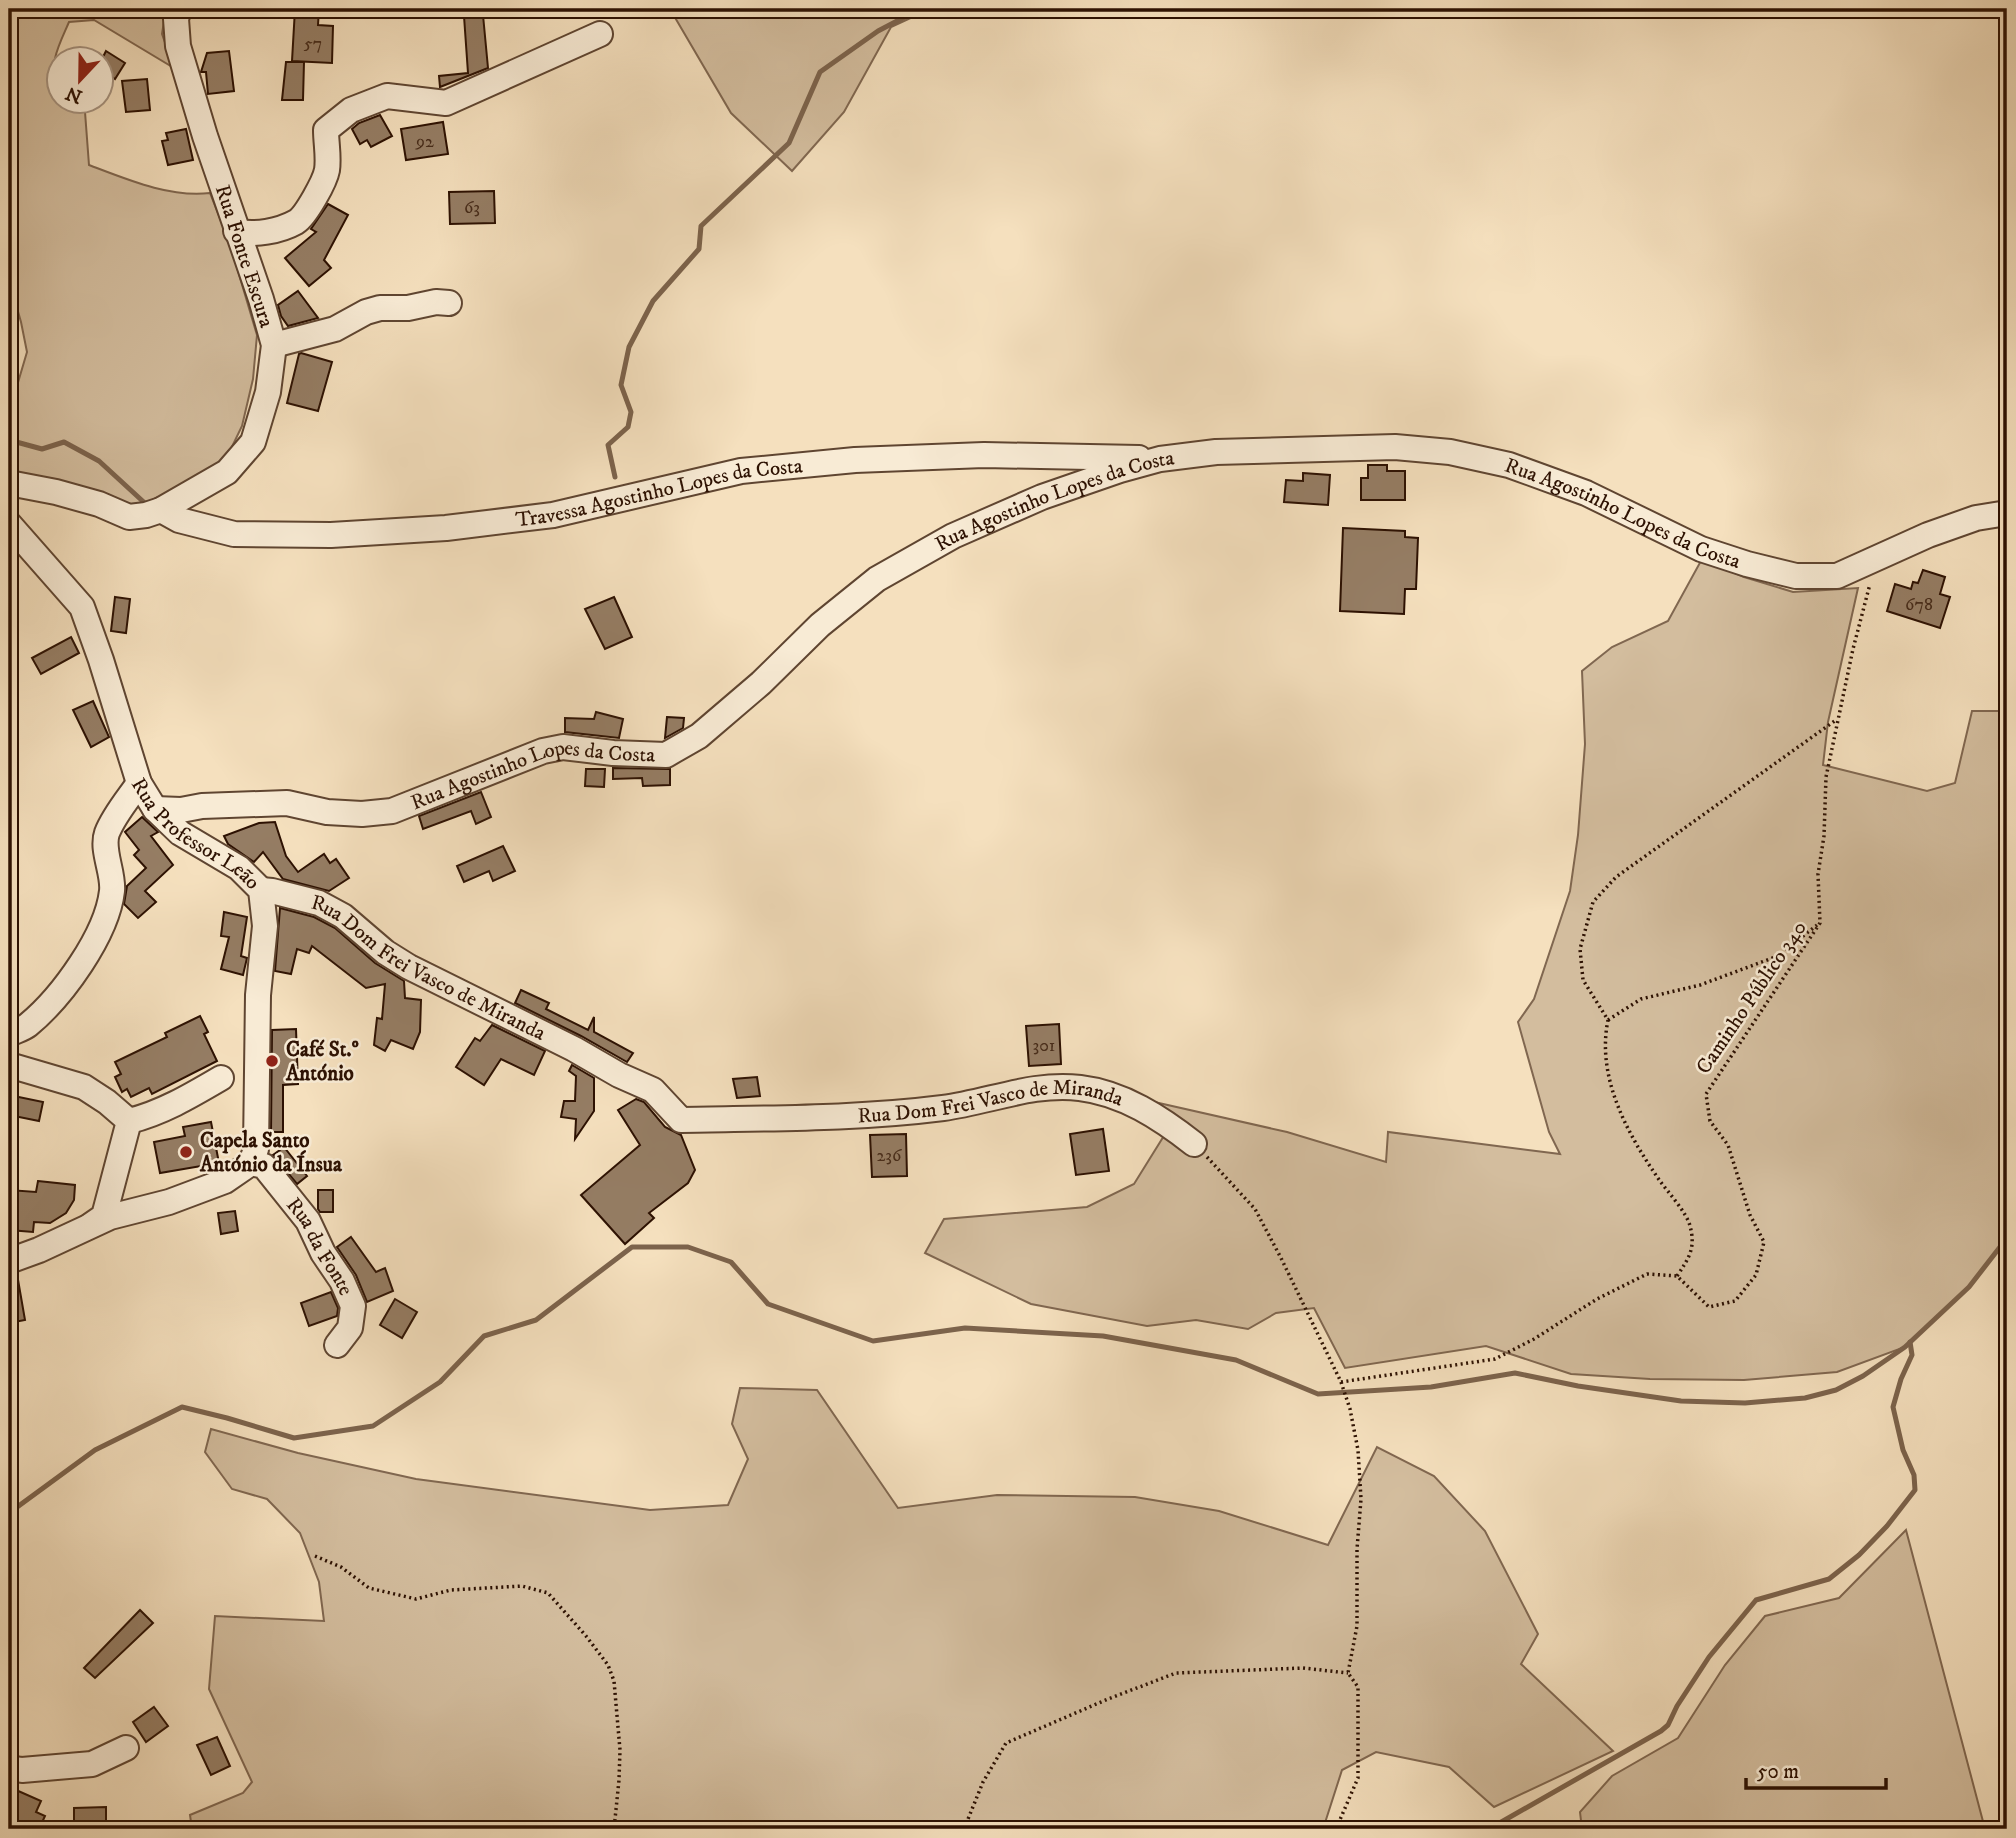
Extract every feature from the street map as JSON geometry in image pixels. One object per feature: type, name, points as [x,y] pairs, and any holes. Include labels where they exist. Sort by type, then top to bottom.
[{"type":"street","name":"Rua Fonte Escura","points":[[153,513],[227,472],[253,442],[268,392],[274,345],[178,46],[176,19],[179,9]]},
{"type":"street","points":[[236,231],[247,234],[271,231],[298,221],[314,198],[327,171],[326,130],[351,110],[387,96],[446,103],[600,34]]},
{"type":"street","points":[[274,345],[335,328],[380,308],[449,303]]},
{"type":"street","name":"Rua Agostinho Lopes da Costa","points":[[155,809],[181,810],[202,806],[287,803],[327,812],[362,814],[392,811],[543,751],[564,747],[612,753],[666,755],[699,736],[761,683],[820,625],[877,579],[953,536],[1042,497],[1160,459],[1216,452],[1395,447],[1450,452],[1509,465],[1586,493],[1701,549],[1796,576],[1837,576],[1928,535],[1976,518],[2007,513]]},
{"type":"street","name":"Travessa Agostinho Lopes da Costa","points":[[153,513],[234,534],[331,535],[446,528],[553,515],[741,471],[830,463],[984,455],[1160,459]]},
{"type":"street","points":[[9,484],[56,492],[99,504],[129,517],[153,513]]},
{"type":"street","name":"Rua Professor Leão","points":[[9,524],[82,607],[102,660],[139,783],[155,809],[180,833],[239,868],[261,890],[265,926],[258,995],[256,1149],[251,1163]]},
{"type":"street","points":[[9,1034],[26,1027],[44,1010],[92,945],[106,916],[113,889],[106,835],[139,783]]},
{"type":"street","name":"Rua Dom Frei Vasco de Miranda","points":[[261,890],[319,902],[343,916],[385,952],[410,967],[653,1090],[681,1121],[860,1115],[933,1109],[1036,1088],[1080,1087],[1121,1099],[1163,1120],[1194,1144]]},
{"type":"street","points":[[9,1066],[84,1087],[107,1101],[129,1121]]},
{"type":"street","points":[[129,1121],[181,1101],[221,1079]]},
{"type":"street","points":[[85,1229],[104,1216],[129,1121]]},
{"type":"street","points":[[9,1261],[110,1217],[169,1202],[225,1181],[251,1163]]},
{"type":"street","name":"Rua da Fonte","points":[[251,1163],[264,1166],[308,1221],[342,1281],[353,1306],[350,1328],[337,1345]]},
{"type":"street","points":[[9,1768],[22,1770],[92,1764],[126,1748]]},
{"type":"path","name":"Caminho Público 340","points":[[1677,1276],[1709,1307],[1735,1301],[1756,1275],[1764,1242],[1751,1215],[1728,1145],[1710,1121],[1706,1094],[1820,923],[1818,874],[1824,836],[1826,777],[1877,558]]},
{"type":"path","points":[[1608,1020],[1583,980],[1580,949],[1593,902],[1616,877],[1838,719]]},
{"type":"path","points":[[1341,1382],[1494,1359],[1534,1339],[1597,1299],[1647,1275],[1677,1276],[1692,1254],[1690,1225],[1637,1148],[1618,1106],[1605,1066],[1604,1038],[1608,1020],[1640,999],[1700,985],[1778,956],[1820,923]]},
{"type":"path","points":[[1194,1144],[1255,1209],[1341,1382],[1350,1409],[1361,1499],[1357,1549],[1357,1626],[1348,1672],[1358,1687],[1358,1779],[1336,1829]]},
{"type":"path","points":[[315,1556],[341,1567],[369,1588],[416,1599],[451,1591],[522,1586],[548,1593],[608,1665],[614,1681],[620,1750],[614,1829]]},
{"type":"path","points":[[964,1829],[983,1782],[1006,1743],[1108,1699],[1176,1673],[1303,1668],[1348,1672]]},
{"type":"shaded area","points":[[9,9],[166,9],[162,34],[174,68],[94,20],[69,22],[59,46],[46,46],[46,116],[85,116],[89,165],[164,190],[210,193],[230,244],[257,335],[253,379],[242,426],[228,455],[195,483],[133,506],[9,472],[9,413],[27,352],[9,280]]},
{"type":"shaded area","points":[[670,9],[930,9],[891,27],[844,112],[792,171],[731,113]]},
{"type":"shaded area","points":[[1702,559],[1744,577],[1793,592],[1858,588],[1828,722],[1823,765],[1927,791],[1955,783],[1972,711],[2007,711],[2007,1238],[1969,1287],[1905,1347],[1837,1372],[1744,1380],[1650,1379],[1571,1374],[1486,1346],[1345,1368],[1314,1308],[1276,1313],[1248,1329],[1196,1320],[1147,1326],[1031,1304],[925,1253],[944,1219],[1087,1207],[1134,1184],[1175,1118],[1150,1101],[1287,1132],[1386,1162],[1388,1132],[1560,1154],[1549,1132],[1518,1022],[1534,999],[1570,891],[1578,835],[1585,744],[1582,671],[1612,647],[1668,621]]},
{"type":"shaded area","points":[[740,1388],[817,1390],[898,1508],[997,1495],[1135,1497],[1219,1511],[1328,1545],[1377,1447],[1434,1476],[1485,1531],[1538,1634],[1521,1664],[1613,1751],[1494,1807],[1449,1767],[1376,1752],[1342,1770],[1323,1829],[192,1829],[190,1815],[243,1793],[252,1782],[209,1689],[215,1616],[324,1621],[319,1582],[300,1533],[267,1499],[232,1489],[205,1452],[211,1429],[298,1453],[416,1479],[650,1510],[728,1505],[748,1459],[732,1424]]},
{"type":"shaded area","points":[[1906,1530],[1985,1829],[1582,1829],[1580,1812],[1612,1776],[1678,1738],[1725,1665],[1765,1616],[1839,1598]]},
{"type":"building","points":[[295,9],[319,9],[318,25],[333,26],[332,63],[292,61]]},
{"type":"building","points":[[483,15],[488,68],[440,87],[439,76],[468,73],[464,16]]},
{"type":"building","points":[[229,51],[234,91],[208,94],[206,72],[201,72],[207,53]]},
{"type":"building","points":[[116,57],[125,63],[116,77]]},
{"type":"building","points":[[286,62],[304,62],[303,100],[282,100]]},
{"type":"building","points":[[147,79],[150,110],[126,112],[122,81]]},
{"type":"building","points":[[380,115],[392,136],[371,147],[367,140],[360,144],[352,129],[359,123]]},
{"type":"building","points":[[443,122],[448,154],[406,160],[401,129]]},
{"type":"building","points":[[186,129],[193,160],[168,165],[162,141],[168,140],[166,133]]},
{"type":"building","points":[[494,191],[495,223],[450,224],[449,192]]},
{"type":"building","points":[[328,204],[348,215],[324,260],[331,268],[309,286],[285,258],[316,232],[311,229]]},
{"type":"building","points":[[298,291],[318,318],[288,326],[278,305]]},
{"type":"building","points":[[301,353],[332,362],[318,411],[287,403]]},
{"type":"building","points":[[1368,465],[1387,465],[1387,471],[1405,471],[1405,500],[1361,500],[1361,478],[1368,478]]},
{"type":"building","points":[[1303,473],[1330,475],[1328,505],[1284,502],[1286,480],[1303,481]]},
{"type":"building","points":[[1343,528],[1405,531],[1405,537],[1418,538],[1416,589],[1405,589],[1404,614],[1340,611]]},
{"type":"building","points":[[1923,570],[1945,577],[1940,594],[1950,597],[1940,628],[1887,611],[1895,584],[1911,589],[1913,582],[1918,583]]},
{"type":"building","points":[[115,597],[130,599],[126,633],[111,631]]},
{"type":"building","points":[[614,597],[632,637],[605,649],[585,609]]},
{"type":"building","points":[[71,637],[79,653],[41,674],[32,658]]},
{"type":"building","points":[[93,701],[109,737],[91,747],[73,710]]},
{"type":"building","points":[[596,712],[623,719],[619,738],[565,732],[565,718],[594,719]]},
{"type":"building","points":[[667,717],[684,718],[683,728],[665,738]]},
{"type":"building","points":[[613,768],[670,769],[670,785],[643,786],[642,778],[613,779]]},
{"type":"building","points":[[586,769],[605,769],[604,787],[585,786]]},
{"type":"building","points":[[481,792],[491,817],[476,824],[471,811],[423,829],[419,816]]},
{"type":"building","points":[[142,817],[158,832],[151,836],[173,865],[145,891],[156,902],[138,918],[124,904],[127,886],[146,868],[134,855],[139,850],[125,832]]},
{"type":"building","points":[[275,822],[286,856],[298,872],[324,854],[330,863],[336,859],[349,878],[329,891],[283,879],[263,852],[254,862],[228,844],[224,836],[259,823]]},
{"type":"building","points":[[503,846],[515,871],[493,881],[489,871],[464,882],[457,866]]},
{"type":"building","points":[[280,908],[314,917],[335,928],[375,963],[404,981],[405,998],[421,1000],[420,1032],[413,1049],[391,1040],[385,1051],[374,1045],[377,1018],[382,1019],[385,984],[366,988],[312,946],[309,953],[297,949],[291,974],[275,971]]},
{"type":"building","points":[[224,912],[247,917],[241,956],[247,958],[243,975],[221,969],[229,937],[221,936]]},
{"type":"building","points":[[521,990],[549,1003],[546,1009],[588,1030],[594,1017],[594,1032],[633,1053],[627,1062],[515,1003]]},
{"type":"building","points":[[200,1016],[208,1032],[204,1034],[217,1061],[152,1094],[149,1088],[131,1097],[127,1089],[122,1092],[115,1077],[121,1074],[115,1062],[167,1037],[165,1033]]},
{"type":"building","points":[[1059,1024],[1061,1064],[1029,1066],[1026,1026]]},
{"type":"building","points":[[492,1025],[545,1051],[534,1075],[501,1059],[484,1085],[456,1067],[475,1038],[480,1041]]},
{"type":"building","points":[[296,1029],[298,1084],[283,1085],[283,1132],[271,1132],[272,1030]]},
{"type":"building","points":[[572,1065],[594,1078],[594,1111],[575,1139],[576,1119],[561,1117],[564,1101],[575,1101],[576,1076],[569,1071]]},
{"type":"building","points":[[757,1077],[760,1096],[737,1098],[733,1079]]},
{"type":"building","points":[[9,1095],[43,1102],[39,1121],[9,1115]]},
{"type":"building","points":[[636,1099],[644,1102],[665,1127],[681,1135],[695,1170],[688,1183],[649,1213],[654,1218],[625,1244],[581,1195],[640,1145],[618,1110]]},
{"type":"building","name":"Capela Santo António da Ínsua","points":[[211,1122],[219,1163],[160,1173],[154,1142],[185,1136],[183,1127]]},
{"type":"building","points":[[1103,1129],[1109,1171],[1076,1175],[1070,1134]]},
{"type":"building","points":[[906,1134],[907,1176],[872,1177],[870,1135]]},
{"type":"building","points":[[284,1147],[307,1176],[297,1184],[273,1155]]},
{"type":"building","points":[[38,1181],[75,1185],[74,1200],[66,1213],[50,1223],[34,1222],[33,1232],[9,1230],[9,1190],[36,1192]]},
{"type":"building","points":[[318,1190],[333,1190],[333,1212],[320,1212]]},
{"type":"building","points":[[235,1211],[238,1231],[221,1234],[218,1213]]},
{"type":"building","points":[[351,1237],[376,1272],[385,1268],[393,1291],[367,1302],[356,1275],[337,1247]]},
{"type":"building","points":[[17,1274],[25,1320],[9,1323],[9,1276]]},
{"type":"building","points":[[331,1292],[338,1308],[337,1316],[309,1326],[301,1303]]},
{"type":"building","points":[[395,1299],[417,1312],[402,1338],[380,1325]]},
{"type":"building","points":[[140,1610],[153,1623],[95,1678],[84,1668]]},
{"type":"building","points":[[154,1707],[168,1726],[146,1742],[133,1722]]},
{"type":"building","points":[[217,1737],[230,1766],[211,1775],[197,1745]]},
{"type":"building","points":[[16,1790],[41,1801],[36,1812],[45,1816],[39,1829],[9,1829],[9,1806]]},
{"type":"building","points":[[106,1807],[106,1829],[74,1829],[74,1808]]},
{"type":"waterway","points":[[615,477],[608,445],[628,427],[631,412],[621,385],[629,347],[653,301],[699,249],[701,226],[789,143],[820,72],[878,31],[920,9]]},
{"type":"waterway","points":[[9,440],[42,449],[64,442],[99,461],[148,506]]},
{"type":"waterway","points":[[9,1513],[95,1450],[182,1407],[294,1438],[373,1426],[440,1382],[484,1336],[536,1320],[632,1247],[688,1247],[731,1262],[768,1304],[873,1341],[965,1328],[1103,1336],[1236,1360],[1318,1394],[1431,1387],[1515,1373],[1578,1386],[1681,1401],[1745,1403],[1805,1398],[1836,1390],[1863,1376],[1905,1347],[1969,1287],[2007,1238]]},
{"type":"waterway","points":[[1489,1829],[1661,1731],[1668,1725],[1677,1706],[1709,1657],[1756,1600],[1829,1579],[1859,1555],[1887,1526],[1915,1490],[1914,1475],[1903,1450],[1893,1407],[1912,1355],[1910,1342]]},
{"type":"place","name":"Café St.º António","points":[[272,1061]]},
{"type":"place","name":"Capela Santo António da Ínsua","points":[[186,1152]]}]
